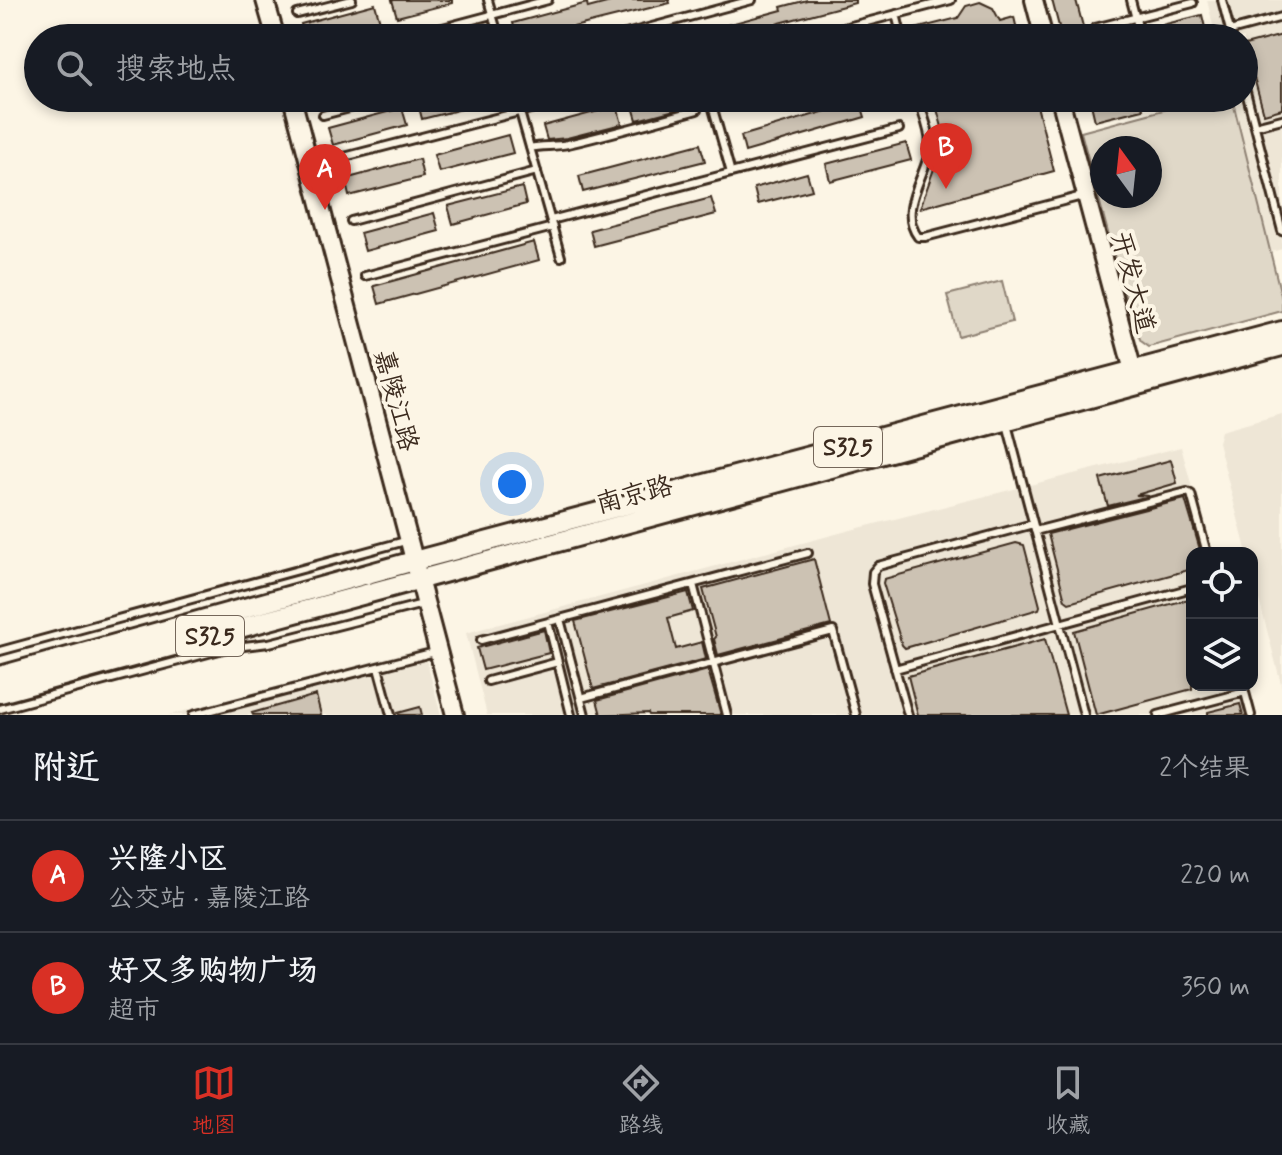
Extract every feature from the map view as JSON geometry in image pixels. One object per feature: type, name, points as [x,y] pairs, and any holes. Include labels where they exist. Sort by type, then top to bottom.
[{"type":"main road","name":"南京路","points":[[0,676],[1006,420],[1282,331]]},
{"type":"main road","name":"南京路","points":[[0,693],[417,570],[1134,378],[1282,346]]},
{"type":"street","points":[[265,0],[272,24]]},
{"type":"street","points":[[1034,0],[1040,24]]},
{"type":"street","name":"嘉陵江路","points":[[296,112],[455,715]]},
{"type":"street","name":"开发大道","points":[[1064,112],[1134,378]]},
{"type":"lane","points":[[297,14],[352,0]]},
{"type":"lane","points":[[488,0],[495,24]]},
{"type":"lane","points":[[458,24],[548,0]]},
{"type":"lane","points":[[663,24],[752,0]]},
{"type":"lane","points":[[858,24],[951,0]]},
{"type":"lane","points":[[1131,0],[1138,24]]},
{"type":"lane","points":[[1222,0],[1228,24]]},
{"type":"lane","points":[[1110,24],[1193,3]]},
{"type":"lane","points":[[896,14],[898,24]]},
{"type":"lane","points":[[1258,25],[1282,17]]},
{"type":"lane","points":[[323,115],[334,112]]},
{"type":"lane","points":[[310,166],[520,112],[561,257]]},
{"type":"lane","points":[[530,148],[544,145],[554,147],[604,136],[690,112]]},
{"type":"lane","points":[[714,112],[731,173]]},
{"type":"lane","points":[[922,112],[930,151],[914,190],[911,216],[913,230],[918,237],[1086,195]]},
{"type":"lane","points":[[1251,112],[1282,227]]},
{"type":"lane","points":[[1255,126],[1282,119]]},
{"type":"lane","points":[[365,276],[899,129]]},
{"type":"lane","points":[[351,221],[537,171]]},
{"type":"lane","points":[[1006,420],[1084,715]]},
{"type":"lane","points":[[908,715],[872,584],[873,572],[878,566],[1187,492],[1191,494],[1205,547]]},
{"type":"lane","points":[[0,651],[409,540]]},
{"type":"lane","points":[[481,640],[808,553]]},
{"type":"lane","points":[[693,584],[727,715]]},
{"type":"lane","points":[[895,669],[1186,590]]},
{"type":"lane","points":[[0,709],[227,648],[269,643],[426,603]]},
{"type":"lane","points":[[560,619],[585,715]]},
{"type":"lane","points":[[548,622],[571,715]]},
{"type":"lane","points":[[581,698],[833,631],[856,715]]},
{"type":"lane","points":[[193,715],[439,651]]},
{"type":"lane","points":[[488,681],[558,662]]},
{"type":"lane","points":[[378,667],[391,715]]},
{"type":"lane","points":[[1158,715],[1234,691]]},
{"type":"lane","points":[[1245,691],[1251,715]]},
{"type":"shaded area","points":[[1207,0],[1282,0],[1282,249],[1271,252],[1235,112],[1258,112],[1258,24],[1213,24]]},
{"type":"shaded area","points":[[1156,112],[1235,112],[1282,299],[1282,311],[1149,347],[1141,341],[1132,322],[1101,208],[1162,208],[1162,136],[1090,136],[1090,166],[1081,132]]},
{"type":"shaded area","points":[[1002,281],[1012,322],[958,336],[947,295]]},
{"type":"shaded area","points":[[1282,414],[1282,687],[1258,596],[1258,547],[1245,547],[1218,442],[1221,431]]},
{"type":"shaded area","points":[[1181,447],[1208,547],[1186,547],[1186,691],[1247,691],[1253,715],[487,715],[466,633],[847,531]]},
{"type":"shaded area","points":[[423,648],[441,715],[169,715]]},
{"type":"building","points":[[392,0],[452,0],[452,3],[397,17]]},
{"type":"building","points":[[618,0],[669,0],[670,3],[585,24],[513,23],[587,3],[588,8]]},
{"type":"building","points":[[807,0],[855,0],[855,3],[776,24],[730,24],[782,10],[781,7]]},
{"type":"building","points":[[1052,0],[1076,0],[1082,24],[1058,24]]},
{"type":"building","points":[[980,2],[993,8],[1000,21],[1014,17],[1016,24],[935,24],[958,18],[966,6]]},
{"type":"building","points":[[375,4],[380,22],[372,24],[301,24]]},
{"type":"building","points":[[1202,15],[1204,24],[1166,24]]},
{"type":"building","points":[[1282,35],[1282,109],[1264,114],[1258,92],[1258,41]]},
{"type":"building","points":[[387,112],[403,112],[407,125],[333,145],[328,128]]},
{"type":"building","points":[[420,112],[450,112],[422,119]]},
{"type":"building","points":[[595,112],[619,112],[622,124],[547,140],[543,126]]},
{"type":"building","points":[[635,112],[667,112],[637,120]]},
{"type":"building","points":[[823,112],[863,112],[865,117],[745,152],[741,136]]},
{"type":"building","points":[[938,112],[1039,112],[1054,171],[920,208],[945,138]]},
{"type":"building","points":[[1093,112],[1131,112],[1095,121]]},
{"type":"building","points":[[508,135],[513,153],[439,172],[434,155]]},
{"type":"building","points":[[906,143],[911,160],[830,181],[826,164]]},
{"type":"building","points":[[700,144],[705,161],[583,192],[579,176]]},
{"type":"building","points":[[419,159],[423,177],[349,196],[345,179]]},
{"type":"building","points":[[807,173],[812,190],[758,204],[754,188]]},
{"type":"building","points":[[522,187],[526,204],[453,224],[448,206]]},
{"type":"building","points":[[711,198],[716,214],[594,246],[590,230]]},
{"type":"building","points":[[434,213],[439,231],[365,251],[360,233]]},
{"type":"building","points":[[534,242],[539,260],[379,304],[374,286]]},
{"type":"building","points":[[1171,460],[1177,483],[1136,495],[1149,496],[1108,506],[1100,479]]},
{"type":"building","points":[[1185,499],[1199,547],[1186,547],[1186,571],[1069,603],[1065,600],[1048,534]]},
{"type":"building","points":[[1016,543],[1024,545],[1039,609],[905,648],[902,645],[884,579]]},
{"type":"building","points":[[814,559],[831,625],[718,655],[703,589]]},
{"type":"building","points":[[688,592],[693,611],[668,618],[676,649],[702,642],[706,659],[593,689],[575,621]]},
{"type":"building","points":[[1186,600],[1186,691],[1096,715],[1074,631]]},
{"type":"building","points":[[544,630],[549,653],[483,670],[477,648]]},
{"type":"building","points":[[1045,639],[1066,715],[918,715],[908,676]]},
{"type":"building","points":[[708,670],[721,715],[601,715],[597,700]]},
{"type":"building","points":[[316,695],[321,715],[252,713]]},
{"type":"building","points":[[1240,704],[1243,715],[1208,715],[1208,712]]},
{"type":"building","points":[[420,707],[422,715],[398,713]]},
{"type":"place","name":"好又多购物广场","points":[[946,189]]},
{"type":"place","name":"兴隆小区","points":[[325,210]]}]
